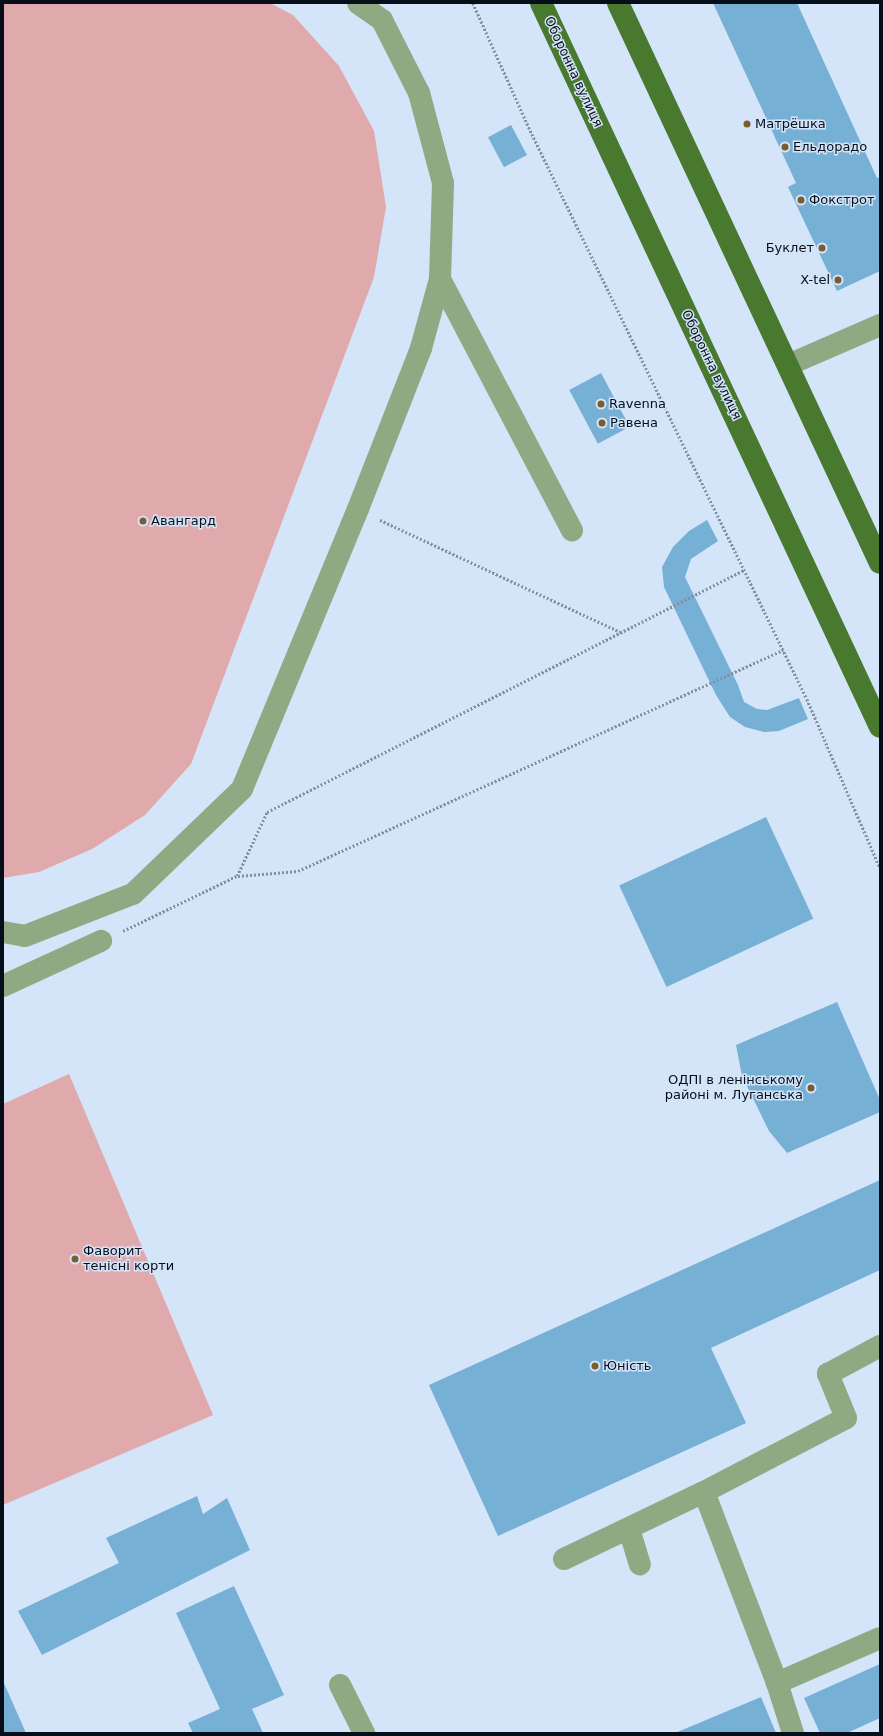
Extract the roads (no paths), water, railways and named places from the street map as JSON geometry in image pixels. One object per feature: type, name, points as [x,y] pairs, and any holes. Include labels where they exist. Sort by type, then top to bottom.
[{"type":"main road","name":"Оборонна вулиця","points":[[541,3],[880,727]]},
{"type":"main road","points":[[618,3],[880,563]]},
{"type":"street","points":[[3,932],[25,936],[133,894],[242,789],[358,510],[421,348],[440,279],[443,183],[419,93],[382,20],[358,3]]},
{"type":"street","points":[[440,279],[572,530]]},
{"type":"street","points":[[788,365],[880,325]]},
{"type":"street","points":[[3,986],[101,942]]},
{"type":"street","points":[[564,1559],[704,1492],[846,1418],[828,1374],[880,1346]]},
{"type":"street","points":[[704,1492],[777,1683],[793,1733]]},
{"type":"street","points":[[629,1529],[640,1564]]},
{"type":"street","points":[[777,1683],[880,1638]]},
{"type":"street","points":[[340,1685],[364,1733]]},
{"type":"place","name":"Матрёшка","points":[[747,124]]},
{"type":"place","name":"Ельдорадо","points":[[785,147]]},
{"type":"place","name":"Фокстрот","points":[[801,200]]},
{"type":"place","name":"Буклет","points":[[822,248]]},
{"type":"place","name":"X-tel","points":[[838,280]]},
{"type":"place","name":"Ravenna","points":[[601,404]]},
{"type":"place","name":"Равена","points":[[602,423]]},
{"type":"place","name":"Авангард","points":[[143,521]]},
{"type":"place","name":"ОДПІ в ленінському районі м. Луганська","points":[[811,1088]]},
{"type":"place","name":"Фаворит тенісні корти","points":[[75,1259]]},
{"type":"place","name":"Юність","points":[[595,1366]]}]
